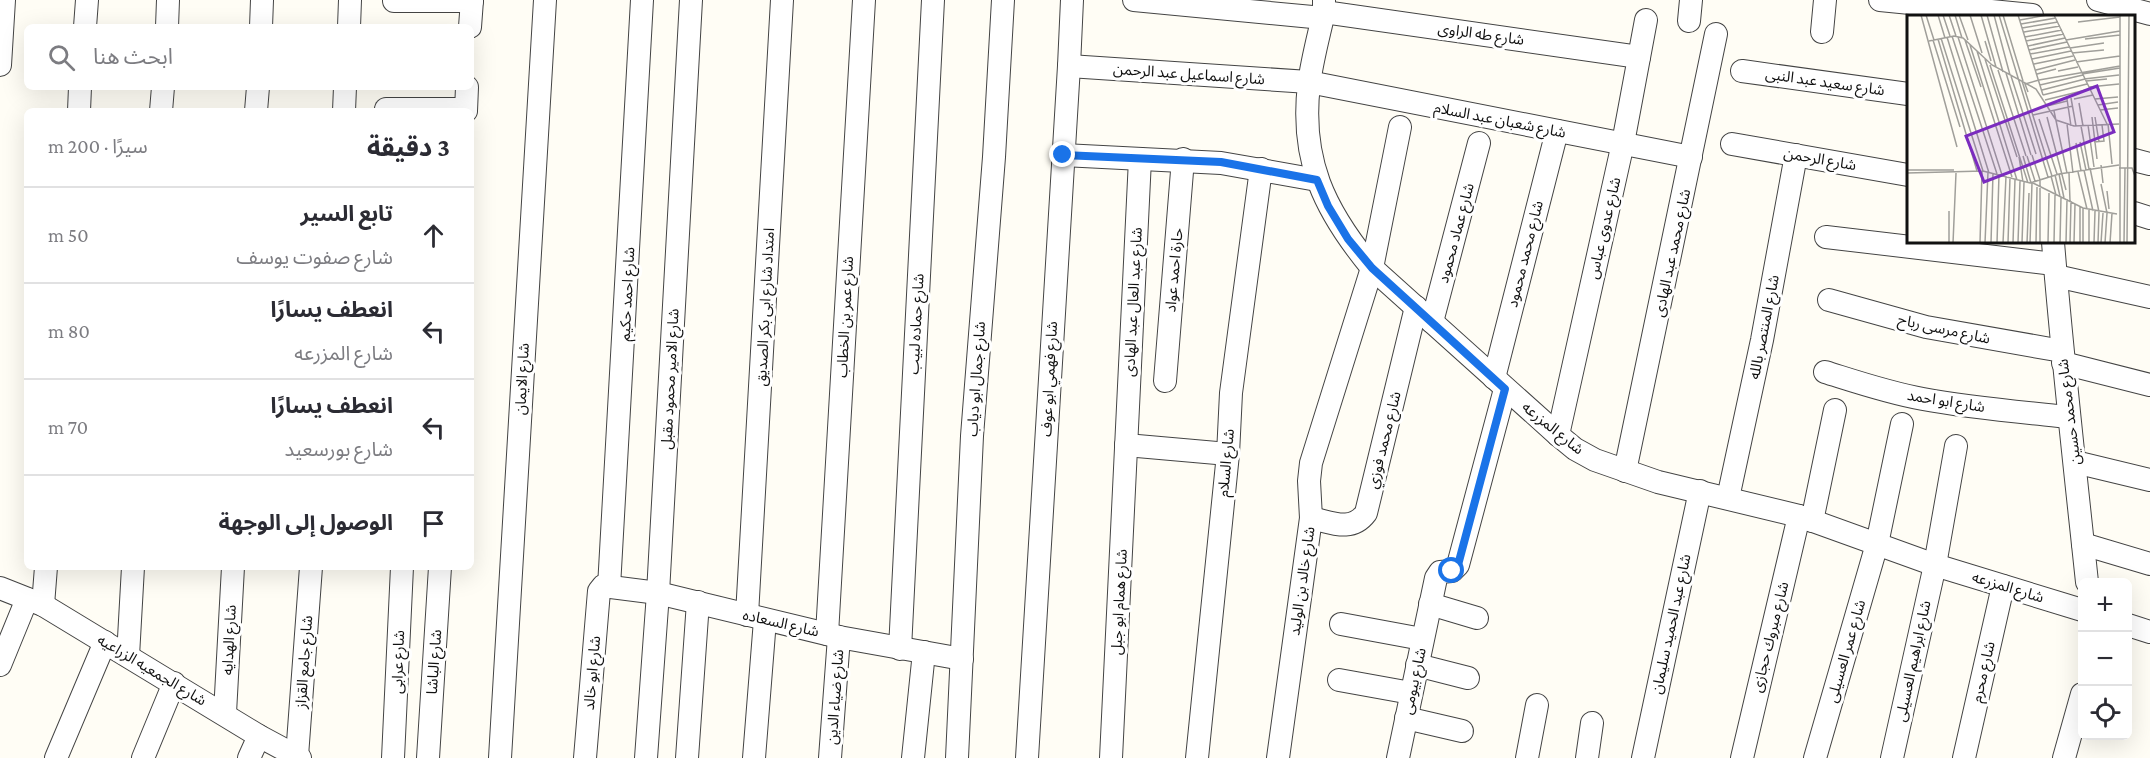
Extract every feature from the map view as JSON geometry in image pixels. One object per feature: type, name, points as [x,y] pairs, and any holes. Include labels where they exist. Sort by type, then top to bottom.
[{"type":"street","points":[[0,65],[4,0]]},
{"type":"street","points":[[85,24],[87,0]]},
{"type":"street","points":[[167,24],[168,0]]},
{"type":"street","points":[[261,24],[262,0]]},
{"type":"street","points":[[349,24],[350,0]]},
{"type":"street","points":[[394,0],[472,0],[470,24]]},
{"type":"street","name":"شارع الايمان","points":[[500,758],[545,0]]},
{"type":"street","name":"شارع احمد حكيم","points":[[605,587],[642,0]]},
{"type":"street","name":"شارع الامير محمود مقبل","points":[[646,758],[658,593],[691,0]]},
{"type":"street","name":"امتداد شارع ابى بكر الصديق","points":[[754,758],[756,617],[782,0]]},
{"type":"street","name":"شارع عمر بن الخطاب","points":[[833,635],[864,0]]},
{"type":"street","name":"شارع حماده لبيب","points":[[900,649],[933,0]]},
{"type":"street","name":"شارع جمال ابو دياب","points":[[957,758],[972,436],[994,157],[1003,0]]},
{"type":"street","name":"شارع فهمي ابو عوف","points":[[1027,758],[1072,0]]},
{"type":"street","name":"شارع طه الراوى","points":[[1134,0],[1324,10],[1639,57]]},
{"type":"street","points":[[1822,32],[1825,0]]},
{"type":"street","points":[[1880,0],[2032,11]]},
{"type":"street","points":[[2098,0],[2150,14]]},
{"type":"street","name":"شارع المزرعه","points":[[1324,10],[1309,82],[1306,123],[1317,180],[1328,206],[1348,239],[1372,268],[1557,435],[1575,449],[1595,460],[1625,471],[1658,482],[1806,518],[1935,565],[2078,609]]},
{"type":"street","name":"شارع عدوى عباس","points":[[1557,435],[1623,143],[1646,20]]},
{"type":"street","name":"شارع محمد عبد الهادى","points":[[1625,471],[1716,34]]},
{"type":"street","name":"شارع اسماعيل عبد الرحمن","points":[[1069,66],[1309,82]]},
{"type":"street","name":"شارع سعيد عبد النبى","points":[[1742,71],[1907,94]]},
{"type":"street","name":"شارع شعبان عبد السلام","points":[[1309,82],[1691,157]]},
{"type":"street","points":[[79,108],[80,90]]},
{"type":"street","points":[[161,108],[163,90]]},
{"type":"street","points":[[256,108],[258,90]]},
{"type":"street","points":[[344,108],[345,90]]},
{"type":"street","points":[[397,108],[466,102]]},
{"type":"street","name":"شارع خالد بن الوليد","points":[[1278,758],[1311,518],[1309,490],[1311,463],[1372,268],[1400,127]]},
{"type":"street","name":"شارع محمد محمود","points":[[1430,604],[1437,574],[1452,571],[1458,565],[1557,131]]},
{"type":"street","name":"شارع عماد محمود","points":[[1424,315],[1479,143]]},
{"type":"street","name":"شارع الرحمن","points":[[1732,144],[1907,175]]},
{"type":"street","points":[[1063,155],[1221,162],[1317,180]]},
{"type":"street","name":"شارع المنتصر بالله","points":[[1728,498],[1762,340],[1796,155]]},
{"type":"street","name":"شارع عبد العال عبد الهادى","points":[[1126,445],[1140,159]]},
{"type":"street","name":"حارة احمد عواد","points":[[1165,381],[1183,159]]},
{"type":"street","points":[[2135,160],[2150,164]]},
{"type":"street","name":"شارع السلام","points":[[1197,758],[1228,454],[1231,393],[1261,169]]},
{"type":"street","points":[[2135,214],[2150,218]]},
{"type":"street","points":[[1826,237],[2055,270],[2150,297]]},
{"type":"street","name":"شارع محمد حسين","points":[[2053,243],[2062,357],[2087,578]]},
{"type":"street","name":"شارع مرسى رباح","points":[[1828,300],[1926,327],[2062,357],[2150,385]]},
{"type":"street","name":"شارع محمد فوزي","points":[[1311,518],[1350,525],[1359,522],[1366,513],[1424,315]]},
{"type":"street","name":"شارع ابو احمد","points":[[1825,372],[1920,399],[2070,417]]},
{"type":"street","name":"شارع مبروك حجازى","points":[[1742,758],[1834,410]]},
{"type":"street","name":"شارع عمر العسيلى","points":[[1815,758],[1877,544],[1902,424]]},
{"type":"street","points":[[1126,445],[1228,454]]},
{"type":"street","name":"شارع همام ابو جبل","points":[[1111,758],[1126,445]]},
{"type":"street","name":"شارع ابراهيم العسيلى","points":[[1892,758],[1935,565],[1956,446]]},
{"type":"street","points":[[2075,462],[2150,480]]},
{"type":"street","name":"شارع عبد الحميد سليمان","points":[[1643,758],[1700,491]]},
{"type":"street","points":[[2083,544],[2150,564]]},
{"type":"street","points":[[0,665],[35,602],[45,570]]},
{"type":"street","points":[[128,656],[133,570]]},
{"type":"street","name":"شارع الهدايه","points":[[225,714],[233,570]]},
{"type":"street","name":"شارع جامع القزاز","points":[[299,757],[311,570]]},
{"type":"street","name":"شارع عرابى","points":[[393,758],[402,570]]},
{"type":"street","name":"شارع الباشا","points":[[428,758],[440,570]]},
{"type":"street","name":"شارع محرم","points":[[1964,758],[2003,586]]},
{"type":"street","name":"شارع السعاده","points":[[605,587],[658,593],[833,635],[900,649],[962,658]]},
{"type":"street","name":"شارع ابو خالد","points":[[585,758],[605,587]]},
{"type":"street","name":"شارع الجمعيه الزراعيه","points":[[0,588],[35,602],[299,757]]},
{"type":"street","points":[[687,758],[698,602]]},
{"type":"street","points":[[1430,604],[1477,618]]},
{"type":"street","name":"شارع بيومى","points":[[1398,758],[1430,604]]},
{"type":"street","points":[[1341,624],[1422,639]]},
{"type":"street","points":[[2132,627],[2150,632]]},
{"type":"street","name":"شارع ضياء الدين","points":[[830,758],[833,635]]},
{"type":"street","points":[[56,758],[105,642]]},
{"type":"street","points":[[913,758],[924,652]]},
{"type":"street","points":[[1417,665],[1468,678]]},
{"type":"street","points":[[1339,680],[1412,693]]},
{"type":"street","points":[[143,758],[174,683]]},
{"type":"street","points":[[1527,758],[1537,705]]},
{"type":"street","points":[[2064,758],[2078,708]]},
{"type":"street","points":[[1406,718],[1462,731]]},
{"type":"street","points":[[1587,758],[1592,723]]},
{"type":"street","points":[[249,758],[259,735]]},
{"type":"route","points":[[1063,155],[1221,162],[1317,180],[1328,206],[1348,239],[1372,268],[1505,389],[1458,565],[1452,571]]}]
